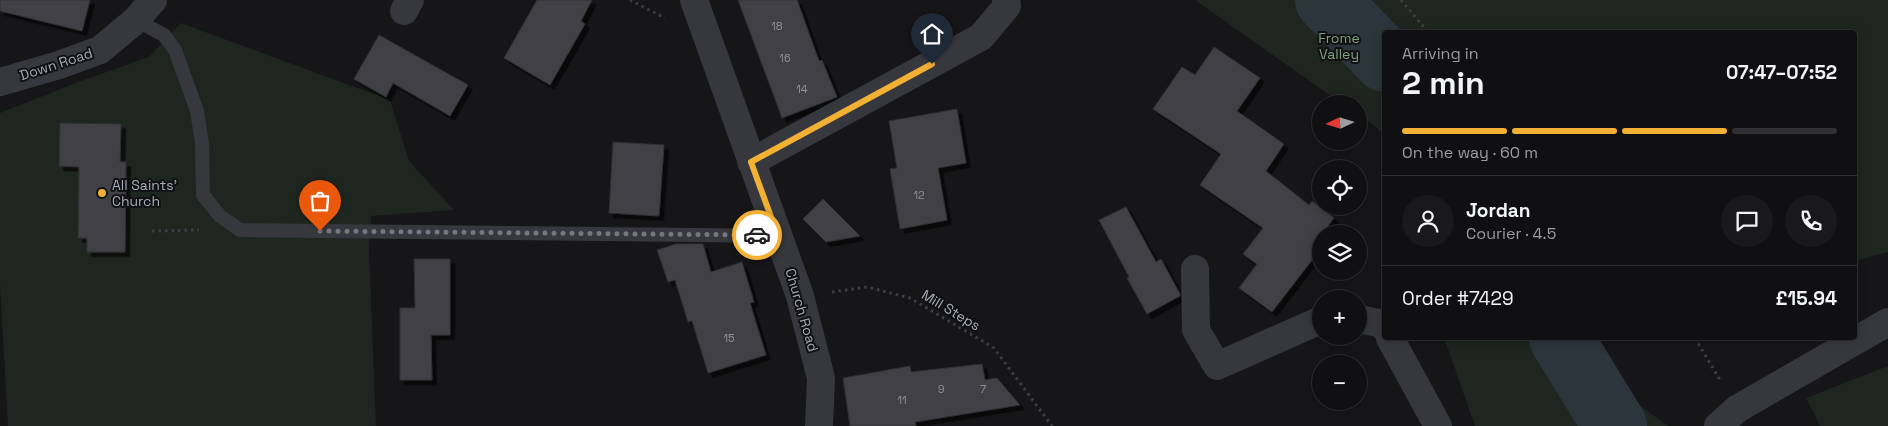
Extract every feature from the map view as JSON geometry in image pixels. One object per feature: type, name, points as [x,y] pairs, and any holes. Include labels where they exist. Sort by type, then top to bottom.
[{"type":"street","name":"Church Road","points":[[694,0],[800,296],[821,378],[819,426]]},
{"type":"street","points":[[751,162],[981,37],[1007,6],[1006,0]]},
{"type":"street","name":"Down Road","points":[[0,82],[59,65],[100,50],[144,10]]},
{"type":"street","points":[[1195,269],[1196,330],[1217,366],[1312,324]]},
{"type":"street","points":[[1367,321],[1382,324]]},
{"type":"street","points":[[1728,418],[1888,322]]},
{"type":"street","points":[[1391,340],[1438,426]]},
{"type":"lane","points":[[144,10],[175,50],[197,111],[202,143],[203,195],[220,216],[240,230],[778,236]]},
{"type":"path","points":[[1400,0],[1426,30]]},
{"type":"path","name":"Mill Steps","points":[[800,296],[867,287],[910,298],[994,348],[1052,426]]},
{"type":"path","points":[[1696,340],[1728,418]]},
{"type":"green space","name":"Frome Valley","points":[[1195,0],[1888,0],[1888,252],[1857,260],[1857,30],[1382,30],[1382,132],[1368,122],[1368,95],[1329,95]]},
{"type":"green space","points":[[181,23],[390,100],[409,161],[454,210],[371,216],[369,251],[376,426],[8,426],[0,284],[0,113],[149,57]]},
{"type":"green space","points":[[1445,340],[1549,340],[1668,426],[1475,426]]},
{"type":"green space","points":[[1888,366],[1888,426],[1820,426],[1806,398]]},
{"type":"building","points":[[0,0],[90,0],[82,31],[0,11]]},
{"type":"building","points":[[537,0],[592,0],[581,21],[585,24],[550,85],[504,58]]},
{"type":"building","points":[[738,0],[797,0],[819,61],[822,60],[837,97],[782,118]]},
{"type":"building","points":[[379,35],[468,85],[450,116],[393,83],[386,97],[354,79]]},
{"type":"building","points":[[1214,47],[1260,78],[1237,111],[1284,144],[1266,171],[1309,205],[1312,201],[1312,215],[1330,215],[1334,218],[1329,225],[1312,225],[1312,260],[1272,312],[1239,288],[1257,264],[1243,254],[1263,228],[1200,185],[1221,154],[1153,109],[1182,67],[1195,75]]},
{"type":"building","points":[[957,109],[966,163],[938,168],[947,220],[900,229],[890,169],[897,168],[889,121]]},
{"type":"building","name":"All Saints' Church","points":[[60,123],[121,124],[120,162],[126,162],[125,252],[87,252],[87,238],[78,238],[79,167],[59,166]]},
{"type":"building","points":[[613,142],[664,145],[659,216],[609,213]]},
{"type":"building","points":[[823,199],[860,236],[826,242],[803,219]]},
{"type":"building","points":[[1126,207],[1156,262],[1161,259],[1180,294],[1180,296],[1147,314],[1099,220]]},
{"type":"building","points":[[676,244],[703,244],[711,272],[742,262],[754,302],[750,303],[766,355],[708,373],[692,321],[688,322],[675,280],[668,282],[657,250]]},
{"type":"building","points":[[414,259],[450,259],[450,335],[431,335],[432,380],[400,380],[400,308],[415,308]]},
{"type":"building","points":[[982,364],[985,380],[997,378],[1020,405],[915,422],[916,426],[850,426],[843,378],[910,366],[911,372]]},
{"type":"waterway","points":[[1327,0],[1382,57]]},
{"type":"waterway","points":[[1562,340],[1615,426]]},
{"type":"way so far","points":[[320,231],[757,235]]},
{"type":"place","name":"All Saints' Church","points":[[102,193]]},
{"type":"route","points":[[757,235],[778,236],[751,162],[932,64]]}]
